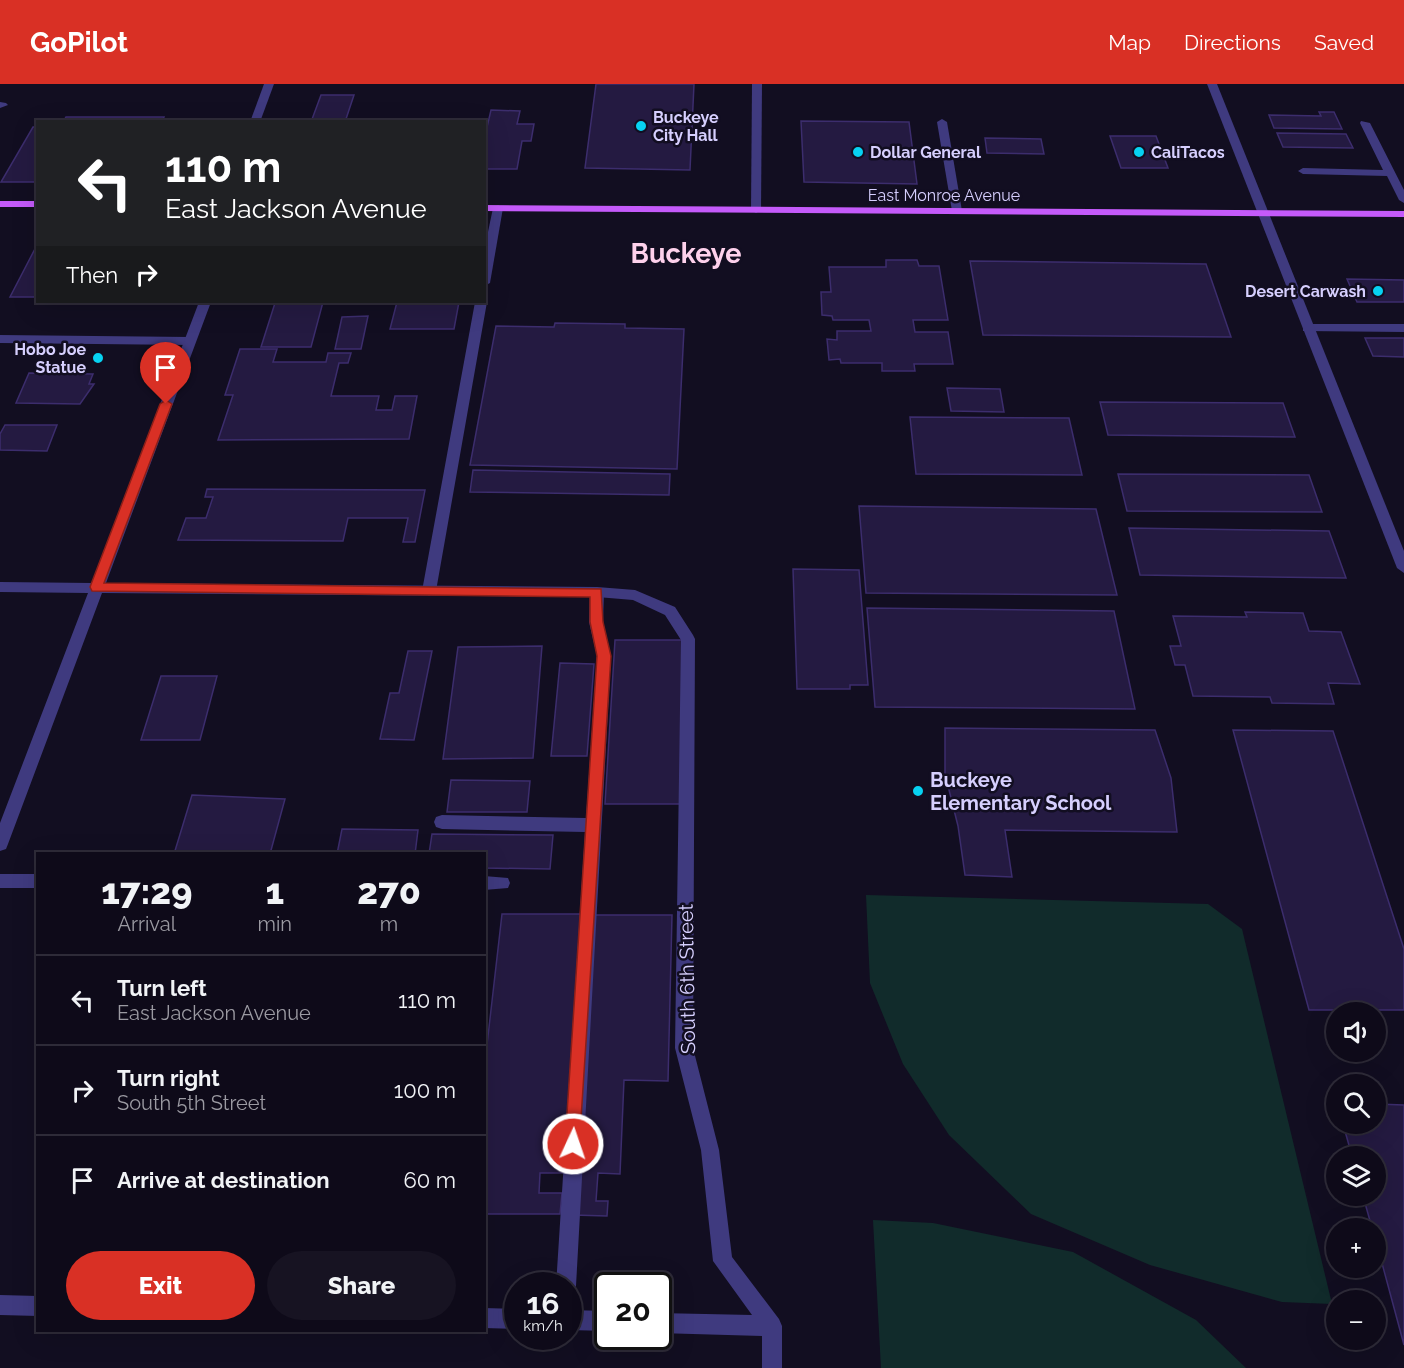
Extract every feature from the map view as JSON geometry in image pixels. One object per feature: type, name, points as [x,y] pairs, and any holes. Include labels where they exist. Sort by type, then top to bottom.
[{"type":"main road","points":[[0,204],[36,204]]},
{"type":"main road","name":"East Monroe Avenue","points":[[486,208],[1404,214]]},
{"type":"street","points":[[256,120],[269,84]]},
{"type":"street","points":[[756,210],[757,84]]},
{"type":"street","points":[[1212,84],[1261,213],[1404,568]]},
{"type":"street","points":[[942,122],[957,211]]},
{"type":"street","points":[[1365,123],[1404,200]]},
{"type":"street","points":[[1303,171],[1390,173]]},
{"type":"street","points":[[486,263],[489,234],[498,208]]},
{"type":"street","points":[[0,844],[205,303]]},
{"type":"street","points":[[429,591],[481,303]]},
{"type":"street","points":[[1307,328],[1404,328]]},
{"type":"street","points":[[0,339],[190,341]]},
{"type":"street","points":[[0,587],[597,592],[596,622],[604,656],[567,1272]]},
{"type":"street","name":"South 6th Street","points":[[597,592],[635,595],[670,611],[688,639],[684,1048],[710,1150],[723,1261],[772,1326]]},
{"type":"street","points":[[442,822],[595,825]]},
{"type":"street","points":[[0,881],[36,881]]},
{"type":"street","points":[[486,883],[502,883]]},
{"type":"street","points":[[0,1305],[36,1306]]},
{"type":"street","points":[[486,1318],[504,1319]]},
{"type":"street","points":[[672,1323],[772,1326],[772,1368]]},
{"type":"green space","points":[[866,895],[1208,904],[1242,929],[1329,1290],[1326,1290],[1326,1304],[1282,1302],[1150,1265],[1031,1214],[949,1135],[903,1064],[870,983]]},
{"type":"green space","points":[[873,1220],[933,1223],[1073,1252],[1196,1320],[1246,1368],[881,1368]]},
{"type":"building","name":"Buckeye City Hall","points":[[596,84],[694,84],[690,170],[585,168]]},
{"type":"building","points":[[321,95],[354,95],[346,120],[312,120]]},
{"type":"building","points":[[491,110],[520,111],[517,124],[534,124],[531,141],[522,141],[517,169],[486,169],[486,131]]},
{"type":"building","points":[[1319,112],[1334,112],[1342,129],[1274,128],[1269,115],[1321,116]]},
{"type":"building","points":[[66,117],[164,117],[163,120],[64,120]]},
{"type":"building","name":"Dollar General","points":[[801,121],[909,122],[917,184],[804,182]]},
{"type":"building","points":[[33,127],[36,127],[36,182],[1,182]]},
{"type":"building","points":[[1277,133],[1346,134],[1353,148],[1283,147]]},
{"type":"building","name":"CaliTacos","points":[[1110,136],[1156,136],[1168,168],[1121,168]]},
{"type":"building","points":[[985,138],[1041,139],[1044,154],[987,153]]},
{"type":"building","points":[[36,247],[36,297],[10,297]]},
{"type":"building","points":[[886,260],[917,260],[919,266],[939,266],[948,320],[913,320],[915,332],[948,332],[953,364],[914,364],[915,371],[882,371],[882,363],[841,363],[840,359],[829,360],[827,339],[837,340],[837,331],[871,331],[869,320],[833,320],[832,316],[822,315],[821,292],[831,292],[829,267],[886,267]]},
{"type":"building","points":[[970,261],[1206,264],[1231,337],[983,335]]},
{"type":"building","name":"Desert Carwash","points":[[1347,279],[1404,280],[1404,302],[1357,302]]},
{"type":"building","points":[[275,303],[323,303],[311,347],[261,347]]},
{"type":"building","points":[[397,303],[459,303],[454,329],[390,329]]},
{"type":"building","points":[[368,316],[361,349],[335,349],[342,317]]},
{"type":"building","points":[[555,323],[625,324],[625,328],[684,329],[677,469],[470,465],[496,326],[554,327]]},
{"type":"building","points":[[1365,338],[1404,338],[1404,357],[1373,356]]},
{"type":"building","points":[[240,349],[277,349],[273,362],[326,362],[328,353],[351,353],[348,363],[339,363],[331,396],[379,396],[376,410],[392,410],[395,396],[417,396],[409,439],[218,440],[233,395],[225,395]]},
{"type":"building","points":[[29,373],[93,374],[89,384],[94,384],[80,404],[16,403]]},
{"type":"building","points":[[947,388],[1000,389],[1004,412],[951,411]]},
{"type":"building","points":[[1100,402],[1283,403],[1295,437],[1108,435]]},
{"type":"building","points":[[910,417],[1069,418],[1082,475],[916,474]]},
{"type":"building","points":[[5,425],[57,425],[47,451],[0,450],[0,434]]},
{"type":"building","points":[[473,470],[670,474],[669,495],[470,492]]},
{"type":"building","points":[[1118,474],[1309,475],[1322,512],[1127,511]]},
{"type":"building","points":[[207,489],[425,490],[415,542],[403,542],[408,518],[348,518],[343,541],[178,540],[186,518],[206,518],[213,497],[205,497]]},
{"type":"building","points":[[859,506],[1096,509],[1117,595],[866,593]]},
{"type":"building","points":[[1129,528],[1329,531],[1346,578],[1140,575]]},
{"type":"building","points":[[793,569],[859,570],[868,685],[850,685],[850,689],[797,689]]},
{"type":"building","points":[[867,608],[1114,611],[1135,709],[875,707]]},
{"type":"building","points":[[1245,612],[1303,613],[1309,631],[1341,632],[1360,684],[1328,683],[1334,704],[1272,703],[1270,697],[1193,696],[1185,665],[1175,665],[1170,646],[1181,646],[1173,616],[1247,617]]},
{"type":"building","points":[[615,640],[683,640],[680,804],[605,804]]},
{"type":"building","points":[[542,646],[533,758],[443,759],[458,647]]},
{"type":"building","points":[[408,651],[432,651],[414,740],[380,739],[390,693],[399,693]]},
{"type":"building","points":[[560,663],[594,664],[587,756],[551,756]]},
{"type":"building","points":[[161,676],[217,676],[200,740],[141,740]]},
{"type":"building","points":[[945,728],[1155,730],[1171,778],[1177,832],[1005,830],[1012,877],[965,875],[958,826],[945,774]]},
{"type":"building","points":[[1233,730],[1333,731],[1404,949],[1404,1010],[1386,1010],[1386,1002],[1326,1002],[1326,1010],[1309,1010]]},
{"type":"building","points":[[451,780],[530,781],[527,812],[447,812]]},
{"type":"building","points":[[192,795],[285,799],[271,852],[175,852]]},
{"type":"building","points":[[342,829],[418,830],[415,852],[337,852]]},
{"type":"building","points":[[432,834],[553,835],[550,869],[486,868],[486,852],[429,852]]},
{"type":"building","points":[[502,914],[582,914],[563,1173],[540,1173],[539,1193],[562,1193],[560,1214],[486,1214],[486,1054]]},
{"type":"building","points":[[592,915],[672,915],[668,1081],[624,1080],[620,1174],[598,1173],[596,1201],[608,1201],[607,1216],[573,1215]]},
{"type":"building","points":[[1386,1104],[1404,1105],[1404,1345],[1386,1278],[1386,1218],[1369,1218],[1366,1206],[1386,1206],[1386,1146],[1349,1146],[1346,1134],[1386,1134]]},
{"type":"place","name":"Buckeye City Hall","points":[[641,126]]},
{"type":"place","name":"Dollar General","points":[[858,152]]},
{"type":"place","name":"CaliTacos","points":[[1139,152]]},
{"type":"place","name":"Desert Carwash","points":[[1378,291]]},
{"type":"place","name":"Hobo Joe Statue","points":[[98,358]]},
{"type":"place","name":"Buckeye Elementary School","points":[[918,791]]},
{"type":"district","name":"Buckeye","points":[[686,254]]},
{"type":"route","points":[[166,404],[96,587],[597,592],[596,622],[604,656],[573,1144]]}]
